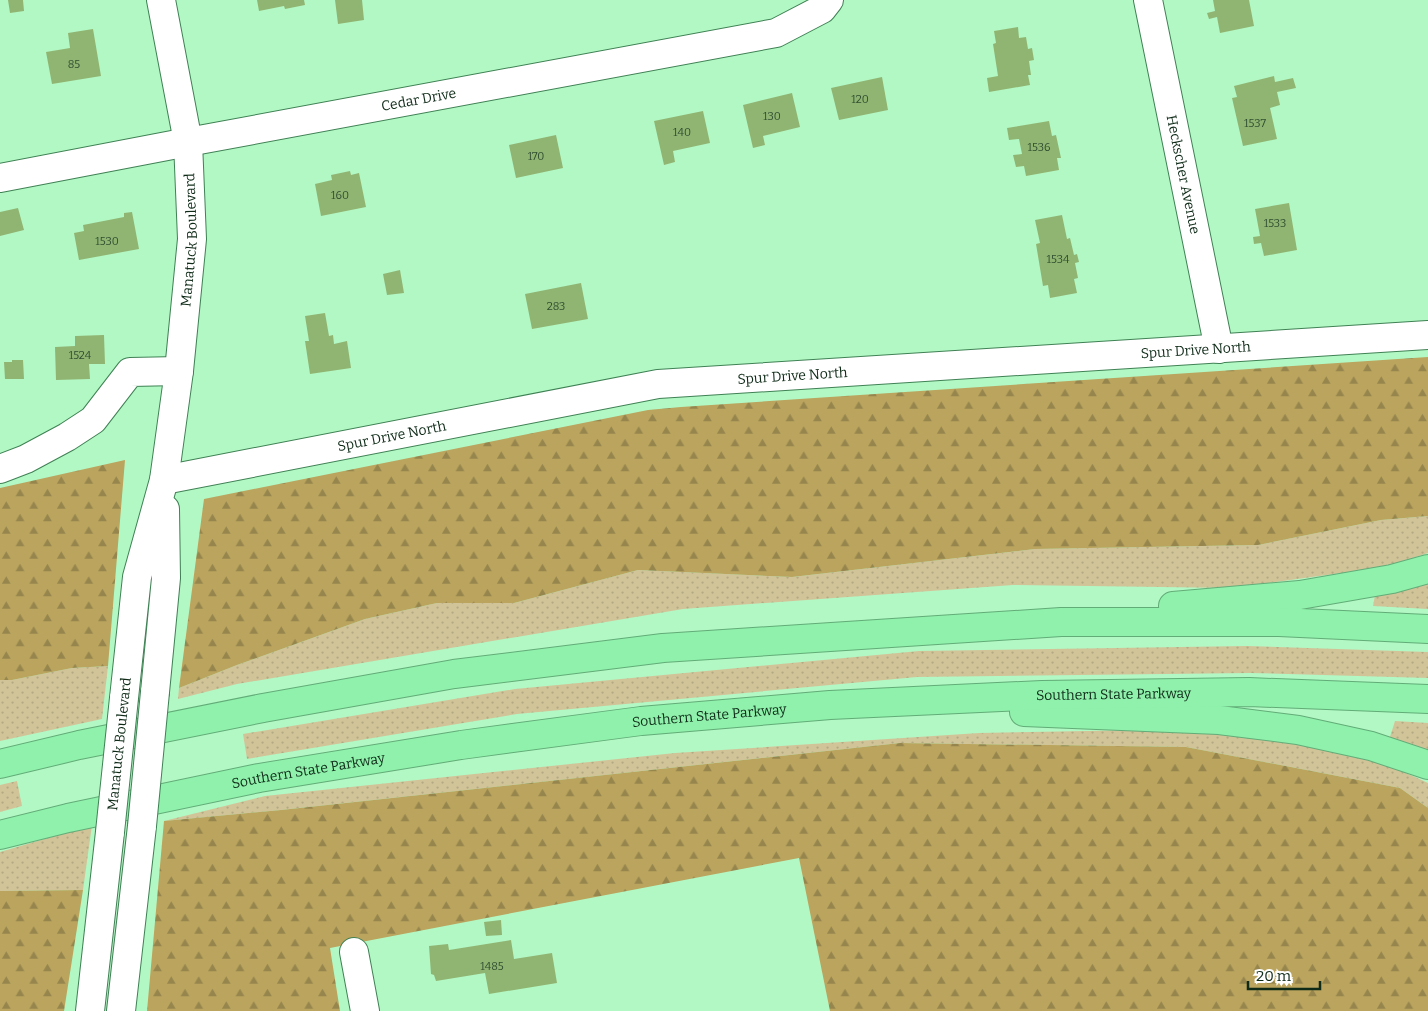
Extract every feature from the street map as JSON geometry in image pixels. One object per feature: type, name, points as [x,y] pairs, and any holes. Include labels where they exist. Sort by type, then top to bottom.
[{"type":"highway","points":[[864,635],[1300,595],[1392,579],[1428,569]]},
{"type":"highway","points":[[0,764],[79,745],[253,710],[454,674],[663,648],[1061,622],[1278,622],[1428,629]]},
{"type":"highway","name":"Southern State Parkway","points":[[0,835],[68,818],[259,778],[461,745],[641,721],[830,705],[1042,695],[1229,693],[1428,700]]},
{"type":"highway","points":[[830,705],[1219,720],[1298,730],[1371,746],[1428,765]]},
{"type":"street","name":"Manatuck Boulevard","points":[[90,1011],[137,577],[164,480],[192,239],[188,142],[162,0]]},
{"type":"street","name":"Cedar Drive","points":[[0,178],[776,33],[822,9],[829,0]]},
{"type":"street","name":"Heckscher Avenue","points":[[1148,0],[1219,349]]},
{"type":"street","name":"Spur Drive North","points":[[164,480],[658,384],[1428,335]]},
{"type":"street","points":[[0,469],[26,459],[93,420],[130,372],[178,371]]},
{"type":"street","name":"Manatuck Boulevard","points":[[121,1011],[142,826],[166,578],[164,480]]},
{"type":"street","points":[[354,952],[365,1011]]},
{"type":"shaded area","points":[[1428,516],[1428,553],[1385,567],[1232,588],[1013,585],[683,609],[237,684],[178,699],[179,688],[365,619],[437,603],[514,603],[638,570],[792,577],[1035,549],[1258,545],[1381,520]]},
{"type":"shaded area","points":[[1428,581],[1428,609],[1373,606],[1376,590]]},
{"type":"shaded area","points":[[1247,646],[1428,652],[1428,678],[1250,673],[917,677],[517,714],[247,759],[243,734],[515,689],[919,651]]},
{"type":"shaded area","points":[[108,666],[102,719],[0,741],[0,680],[12,680],[72,668]]},
{"type":"shaded area","points":[[1395,721],[1428,723],[1428,754],[1389,740]]},
{"type":"shaded area","points":[[1200,729],[1316,747],[1374,761],[1428,783],[1428,808],[1400,788],[1186,747],[900,743],[164,821],[265,796],[675,753],[979,733]]},
{"type":"shaded area","points":[[17,781],[22,806],[0,812],[0,785]]},
{"type":"shaded area","points":[[92,825],[83,890],[0,891],[0,852]]},
{"type":"green space","points":[[1428,357],[1428,516],[1381,520],[1258,545],[1035,549],[792,577],[638,570],[514,603],[437,603],[365,619],[179,688],[204,499],[648,410]]},
{"type":"green space","points":[[125,460],[108,666],[72,668],[12,680],[0,680],[0,488]]},
{"type":"green space","points":[[900,743],[1186,747],[1400,788],[1428,808],[1428,1011],[830,1011],[799,858],[330,948],[340,1011],[147,1011],[164,821]]},
{"type":"green space","points":[[83,890],[64,1011],[0,1011],[0,891]]},
{"type":"building","points":[[8,0],[23,0],[24,11],[10,13]]},
{"type":"building","points":[[257,0],[304,0],[305,5],[285,9],[284,6],[259,11]]},
{"type":"building","points":[[335,0],[362,0],[364,20],[338,24]]},
{"type":"building","points":[[1213,0],[1249,0],[1254,26],[1220,33],[1217,17],[1209,19],[1207,13],[1215,11]]},
{"type":"building","points":[[1018,27],[1019,38],[1026,37],[1028,49],[1032,48],[1034,60],[1029,61],[1031,75],[1028,75],[1030,85],[989,92],[987,78],[998,76],[993,44],[996,43],[994,31]]},
{"type":"building","points":[[93,29],[101,76],[52,84],[46,52],[70,48],[68,33]]},
{"type":"building","points":[[1274,76],[1275,82],[1293,78],[1296,88],[1277,92],[1280,105],[1270,108],[1277,139],[1243,146],[1232,98],[1237,97],[1234,86]]},
{"type":"building","points":[[882,77],[888,110],[839,120],[831,88]]},
{"type":"building","points":[[792,93],[800,127],[763,136],[765,145],[753,148],[743,105]]},
{"type":"building","points":[[703,111],[710,143],[673,151],[675,162],[664,165],[654,121]]},
{"type":"building","points":[[1049,121],[1052,136],[1056,135],[1061,158],[1057,158],[1059,170],[1026,176],[1024,166],[1016,167],[1013,155],[1022,154],[1019,139],[1009,140],[1007,128]]},
{"type":"building","points":[[556,135],[563,168],[516,178],[509,145]]},
{"type":"building","points":[[350,171],[351,175],[359,173],[366,207],[321,216],[315,184],[332,180],[331,175]]},
{"type":"building","points":[[1289,203],[1297,250],[1264,256],[1261,243],[1254,244],[1253,237],[1260,236],[1255,209]]},
{"type":"building","points":[[18,208],[24,230],[0,236],[0,212]]},
{"type":"building","points":[[132,212],[139,249],[79,260],[74,233],[84,231],[83,225],[124,217],[124,213]]},
{"type":"building","points":[[1062,215],[1067,239],[1070,238],[1074,255],[1077,254],[1079,262],[1075,263],[1078,278],[1074,279],[1077,293],[1050,298],[1048,285],[1043,286],[1036,244],[1040,243],[1035,220]]},
{"type":"building","points":[[400,270],[404,293],[387,295],[383,274]]},
{"type":"building","points":[[581,283],[588,319],[532,329],[525,294]]},
{"type":"building","points":[[325,313],[329,336],[333,335],[334,344],[347,341],[351,368],[310,374],[305,341],[309,341],[305,316]]},
{"type":"building","points":[[104,335],[105,364],[89,364],[90,379],[56,380],[55,347],[75,346],[75,336]]},
{"type":"building","points":[[12,360],[23,360],[24,379],[5,379],[4,362],[12,362]]},
{"type":"building","points":[[501,920],[502,935],[486,936],[484,922]]},
{"type":"building","points":[[511,940],[514,959],[552,953],[557,983],[489,994],[485,973],[436,981],[434,975],[431,974],[429,946],[448,944],[449,950]]}]
